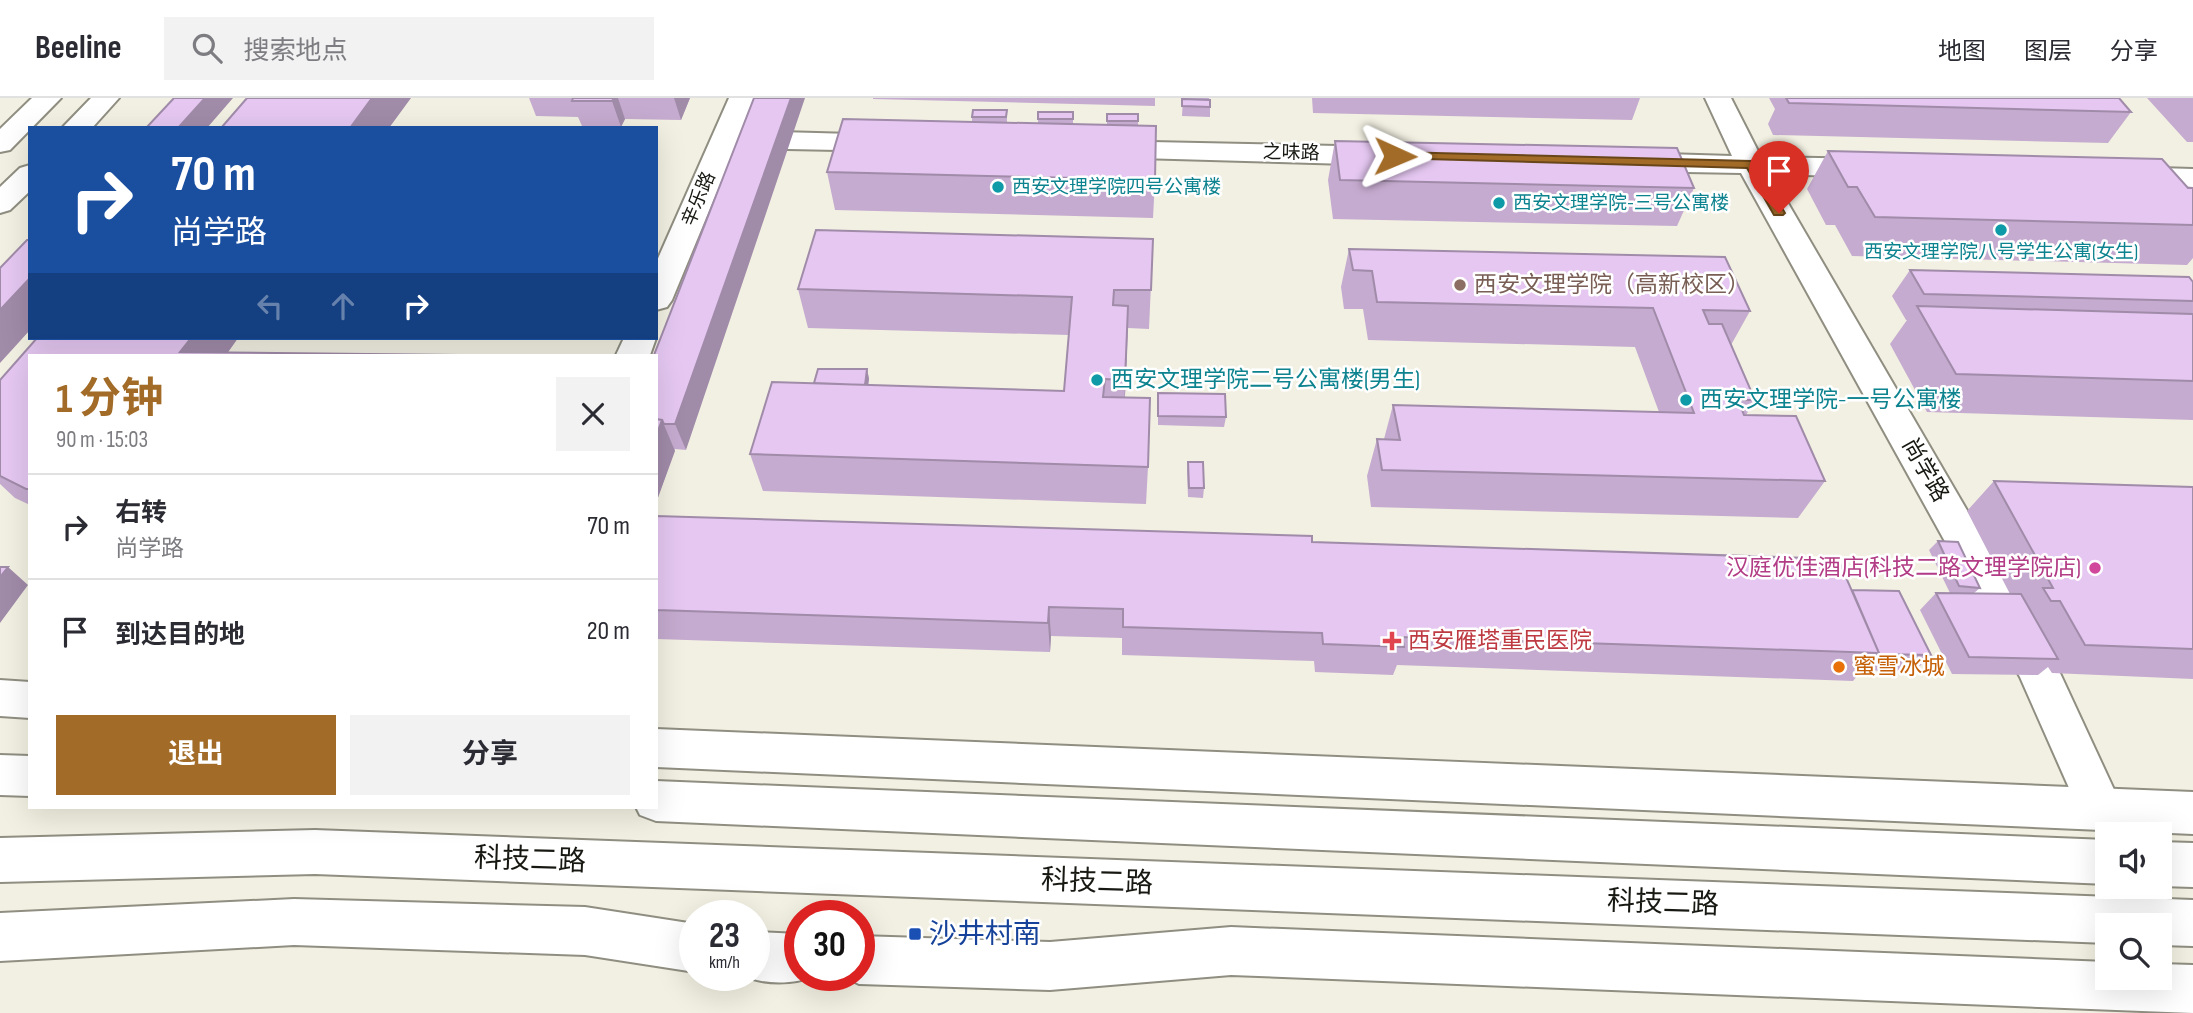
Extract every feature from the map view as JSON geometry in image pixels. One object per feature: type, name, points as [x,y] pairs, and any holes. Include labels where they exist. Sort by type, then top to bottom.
[{"type":"street","points":[[0,144],[48,98]]},
{"type":"street","points":[[78,126],[106,98]]},
{"type":"street","name":"辛乐路","points":[[658,295],[742,98]]},
{"type":"street","name":"尚学路","points":[[1718,98],[1751,165],[2038,670],[2101,809]]},
{"type":"street","points":[[724,138],[916,144]]},
{"type":"street","name":"之味路","points":[[1083,148],[1403,156]]},
{"type":"street","points":[[1612,161],[1903,169]]},
{"type":"street","points":[[2096,175],[2193,178]]},
{"type":"street","points":[[0,204],[28,176]]},
{"type":"street","points":[[0,698],[28,700]]},
{"type":"street","points":[[658,748],[2193,813]]},
{"type":"street","points":[[0,775],[28,776]]},
{"type":"street","points":[[658,801],[2095,861]]},
{"type":"street","name":"科技二路","points":[[0,860],[315,852],[2193,923]]},
{"type":"street","points":[[2172,864],[2193,865]]},
{"type":"street","points":[[0,937],[295,922],[585,931],[679,946]]},
{"type":"street","points":[[875,961],[1051,967],[1231,951],[2193,990]]},
{"type":"building","points":[[174,98],[205,98],[180,126],[148,126]]},
{"type":"building","points":[[247,98],[372,98],[351,126],[223,126]]},
{"type":"building","points":[[573,98],[614,98],[612,101],[572,101]]},
{"type":"building","points":[[754,98],[791,98],[675,424],[664,424],[658,419],[658,354],[654,354]]},
{"type":"building","points":[[1786,98],[2119,98],[2131,112],[1789,103]]},
{"type":"building","points":[[1182,99],[1210,100],[1210,107],[1182,106]]},
{"type":"building","points":[[973,110],[1007,110],[1006,117],[972,117]]},
{"type":"building","points":[[1038,112],[1073,112],[1073,119],[1038,119]]},
{"type":"building","points":[[1107,114],[1138,114],[1138,121],[1107,121]]},
{"type":"building","points":[[843,119],[1156,126],[1155,180],[827,172]]},
{"type":"building","points":[[1335,141],[1677,148],[1694,188],[1340,180]]},
{"type":"building","points":[[1828,151],[2162,159],[2188,188],[2193,188],[2193,225],[1875,217],[1857,187],[1848,187]]},
{"type":"building","points":[[816,230],[1153,239],[1151,290],[1114,290],[1113,305],[1128,306],[1125,380],[1105,379],[1103,397],[1150,398],[1148,467],[750,454],[772,382],[1064,391],[1072,297],[798,289]]},
{"type":"building","points":[[28,240],[28,280],[0,310],[0,268]]},
{"type":"building","points":[[1349,249],[1725,257],[1750,311],[1703,310],[1709,324],[1722,324],[1755,400],[1738,400],[1744,415],[1796,416],[1825,481],[1382,470],[1377,439],[1400,440],[1393,405],[1694,413],[1653,308],[1377,302],[1372,271],[1353,270]]},
{"type":"building","points":[[1910,270],[2189,277],[2193,282],[2193,301],[1924,294]]},
{"type":"building","points":[[1917,306],[2193,314],[2193,381],[1956,374]]},
{"type":"building","points":[[35,340],[189,340],[180,352],[366,354],[28,354],[28,489],[0,476],[0,380]]},
{"type":"building","points":[[818,369],[867,369],[865,385],[814,383]]},
{"type":"building","points":[[1158,393],[1225,394],[1226,417],[1158,416]]},
{"type":"building","points":[[1188,462],[1203,462],[1204,488],[1189,488]]},
{"type":"building","name":"汉庭优佳酒店(科技二路文理学院店)","points":[[1994,481],[2193,487],[2193,649],[2085,645],[2060,601],[2051,601],[2043,588],[2053,588]]},
{"type":"building","points":[[658,516],[1312,536],[1312,542],[1838,559],[1879,653],[1402,637],[1404,647],[1323,644],[1322,633],[1123,627],[1123,609],[1049,607],[1048,623],[658,610]]},
{"type":"building","points":[[1938,541],[1958,542],[1980,588],[1959,586]]},
{"type":"building","points":[[0,567],[8,567],[0,577]]},
{"type":"building","points":[[1852,590],[1899,591],[1931,655],[1878,654]]},
{"type":"building","points":[[1936,593],[2021,594],[2058,659],[1969,657]]},
{"type":"place","name":"西安文理学院四号公寓楼","points":[[998,187]]},
{"type":"place","name":"西安文理学院-三号公寓楼","points":[[1499,203]]},
{"type":"place","name":"西安文理学院八号学生公寓(女生)","points":[[2001,230]]},
{"type":"place","name":"西安文理学院（高新校区）","points":[[1460,285]]},
{"type":"place","name":"西安文理学院二号公寓楼(男生)","points":[[1097,380]]},
{"type":"place","name":"西安文理学院-一号公寓楼","points":[[1686,400]]},
{"type":"place","name":"汉庭优佳酒店(科技二路文理学院店)","points":[[2095,568]]},
{"type":"place","name":"西安雁塔重民医院","points":[[1392,641]]},
{"type":"place","name":"蜜雪冰城","points":[[1839,667]]},
{"type":"place","name":"沙井村南","points":[[915,934]]},
{"type":"route","points":[[1395,156],[1751,165],[1779,213]]}]
